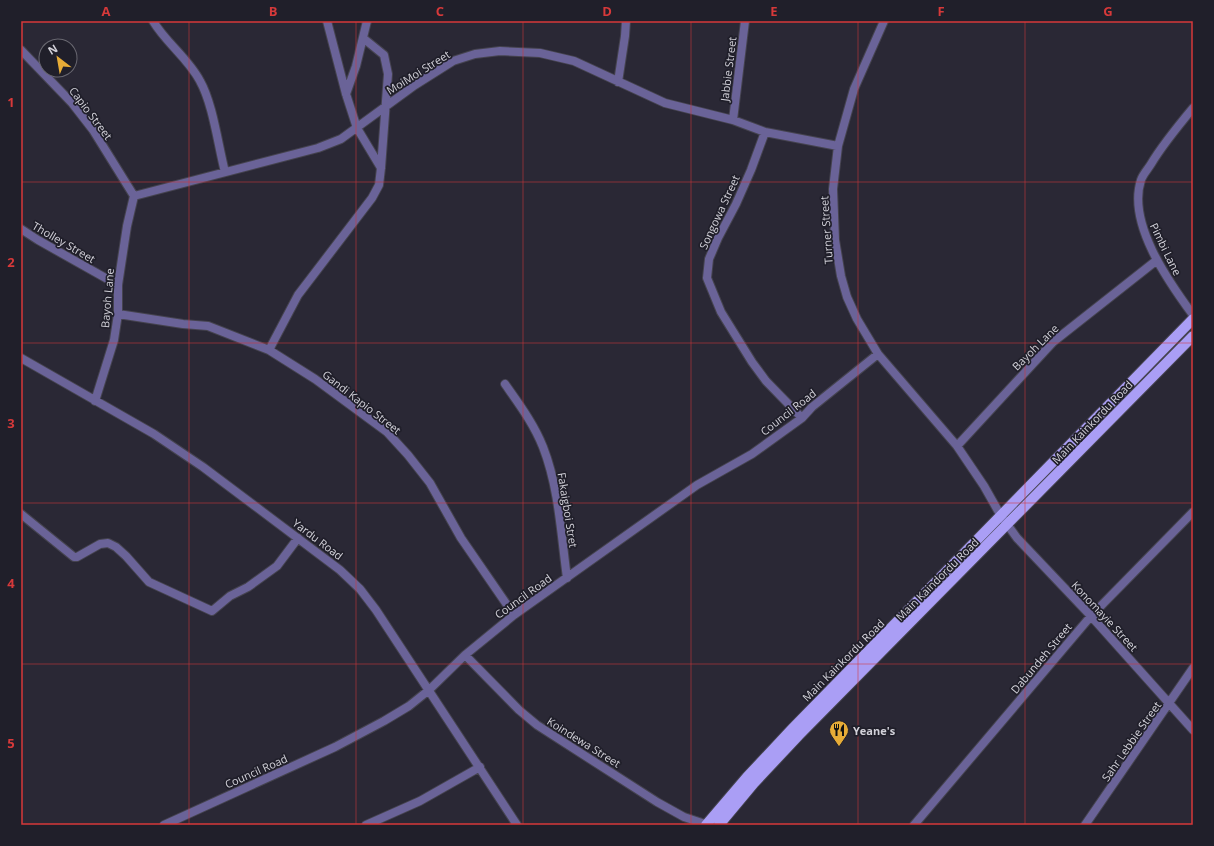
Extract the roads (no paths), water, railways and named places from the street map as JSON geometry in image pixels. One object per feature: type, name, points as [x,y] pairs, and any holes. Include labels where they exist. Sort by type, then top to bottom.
[{"type":"main road","name":"Main Kainkordu Road","points":[[707,825],[747,777],[792,729],[1193,319]]},
{"type":"main road","name":"Main Kainkordu Road","points":[[1008,525],[1193,336]]},
{"type":"main road","name":"Main Kaindordu Road","points":[[719,825],[754,783],[799,735],[1008,525]]},
{"type":"street","points":[[153,21],[157,29],[187,61],[200,80],[208,97],[224,172]]},
{"type":"street","points":[[327,21],[346,94],[357,128],[381,168]]},
{"type":"street","points":[[346,94],[356,66],[367,21]]},
{"type":"street","points":[[618,82],[626,21]]},
{"type":"street","name":"Jabbie Street","points":[[732,120],[745,21]]},
{"type":"street","name":"Turner Street","points":[[884,21],[854,89],[838,146],[833,189],[835,240],[841,276],[847,297],[857,319],[878,354],[957,446],[977,474],[1001,516]]},
{"type":"street","points":[[269,350],[298,295],[372,198],[379,185],[388,74],[384,55],[363,38]]},
{"type":"street","name":"Capio Street","points":[[21,50],[72,103],[93,130],[134,196]]},
{"type":"street","name":"MoiMoi Street","points":[[134,196],[318,148],[341,139],[415,84],[453,61],[475,54],[494,52],[540,53],[574,61],[665,103],[732,120],[765,132],[838,146]]},
{"type":"street","name":"Pimbi Lane","points":[[1193,108],[1158,152],[1141,179],[1138,199],[1142,225],[1157,260],[1176,292],[1193,315]]},
{"type":"street","name":"Songowa Street","points":[[765,132],[739,198],[709,259],[707,278],[721,312],[752,362],[766,381],[802,418]]},
{"type":"street","name":"Bayoh Lane","points":[[96,401],[114,340],[118,314],[118,285],[127,226],[134,196]]},
{"type":"street","name":"Tholley Street","points":[[21,229],[118,285]]},
{"type":"street","name":"Bayoh Lane","points":[[957,446],[1053,342],[1157,260]]},
{"type":"street","name":"Gandi Kapio Street","points":[[118,314],[183,324],[208,326],[269,350],[315,379],[381,428],[408,455],[430,483],[460,538],[514,615]]},
{"type":"street","name":"Council Road","points":[[164,825],[335,747],[409,706],[430,690],[465,655],[514,615],[697,485],[752,454],[802,418],[812,407],[878,354]]},
{"type":"street","name":"Yardu Road","points":[[21,358],[154,434],[203,466],[340,570],[360,589],[376,610],[430,690],[517,825]]},
{"type":"street","name":"Fakaigboi Stret","points":[[505,384],[531,424],[542,445],[549,464],[557,500],[566,578]]},
{"type":"street","name":"Dabundeh Street","points":[[914,825],[1091,616],[1193,512]]},
{"type":"street","points":[[21,514],[74,557],[77,557],[100,544],[108,543],[116,546],[150,582],[212,611],[230,596],[248,587],[277,566],[298,538]]},
{"type":"street","name":"Konomayie Street","points":[[1001,516],[1029,552],[1091,616],[1193,730]]},
{"type":"street","name":"Koindewa Street","points":[[465,655],[519,710],[537,725],[657,802],[684,817],[707,825]]},
{"type":"street","name":"Sahr Lebbie Street","points":[[1085,825],[1193,668]]},
{"type":"street","points":[[366,825],[420,801],[480,767]]},
{"type":"place","name":"Yeane's","points":[[839,747]]}]
